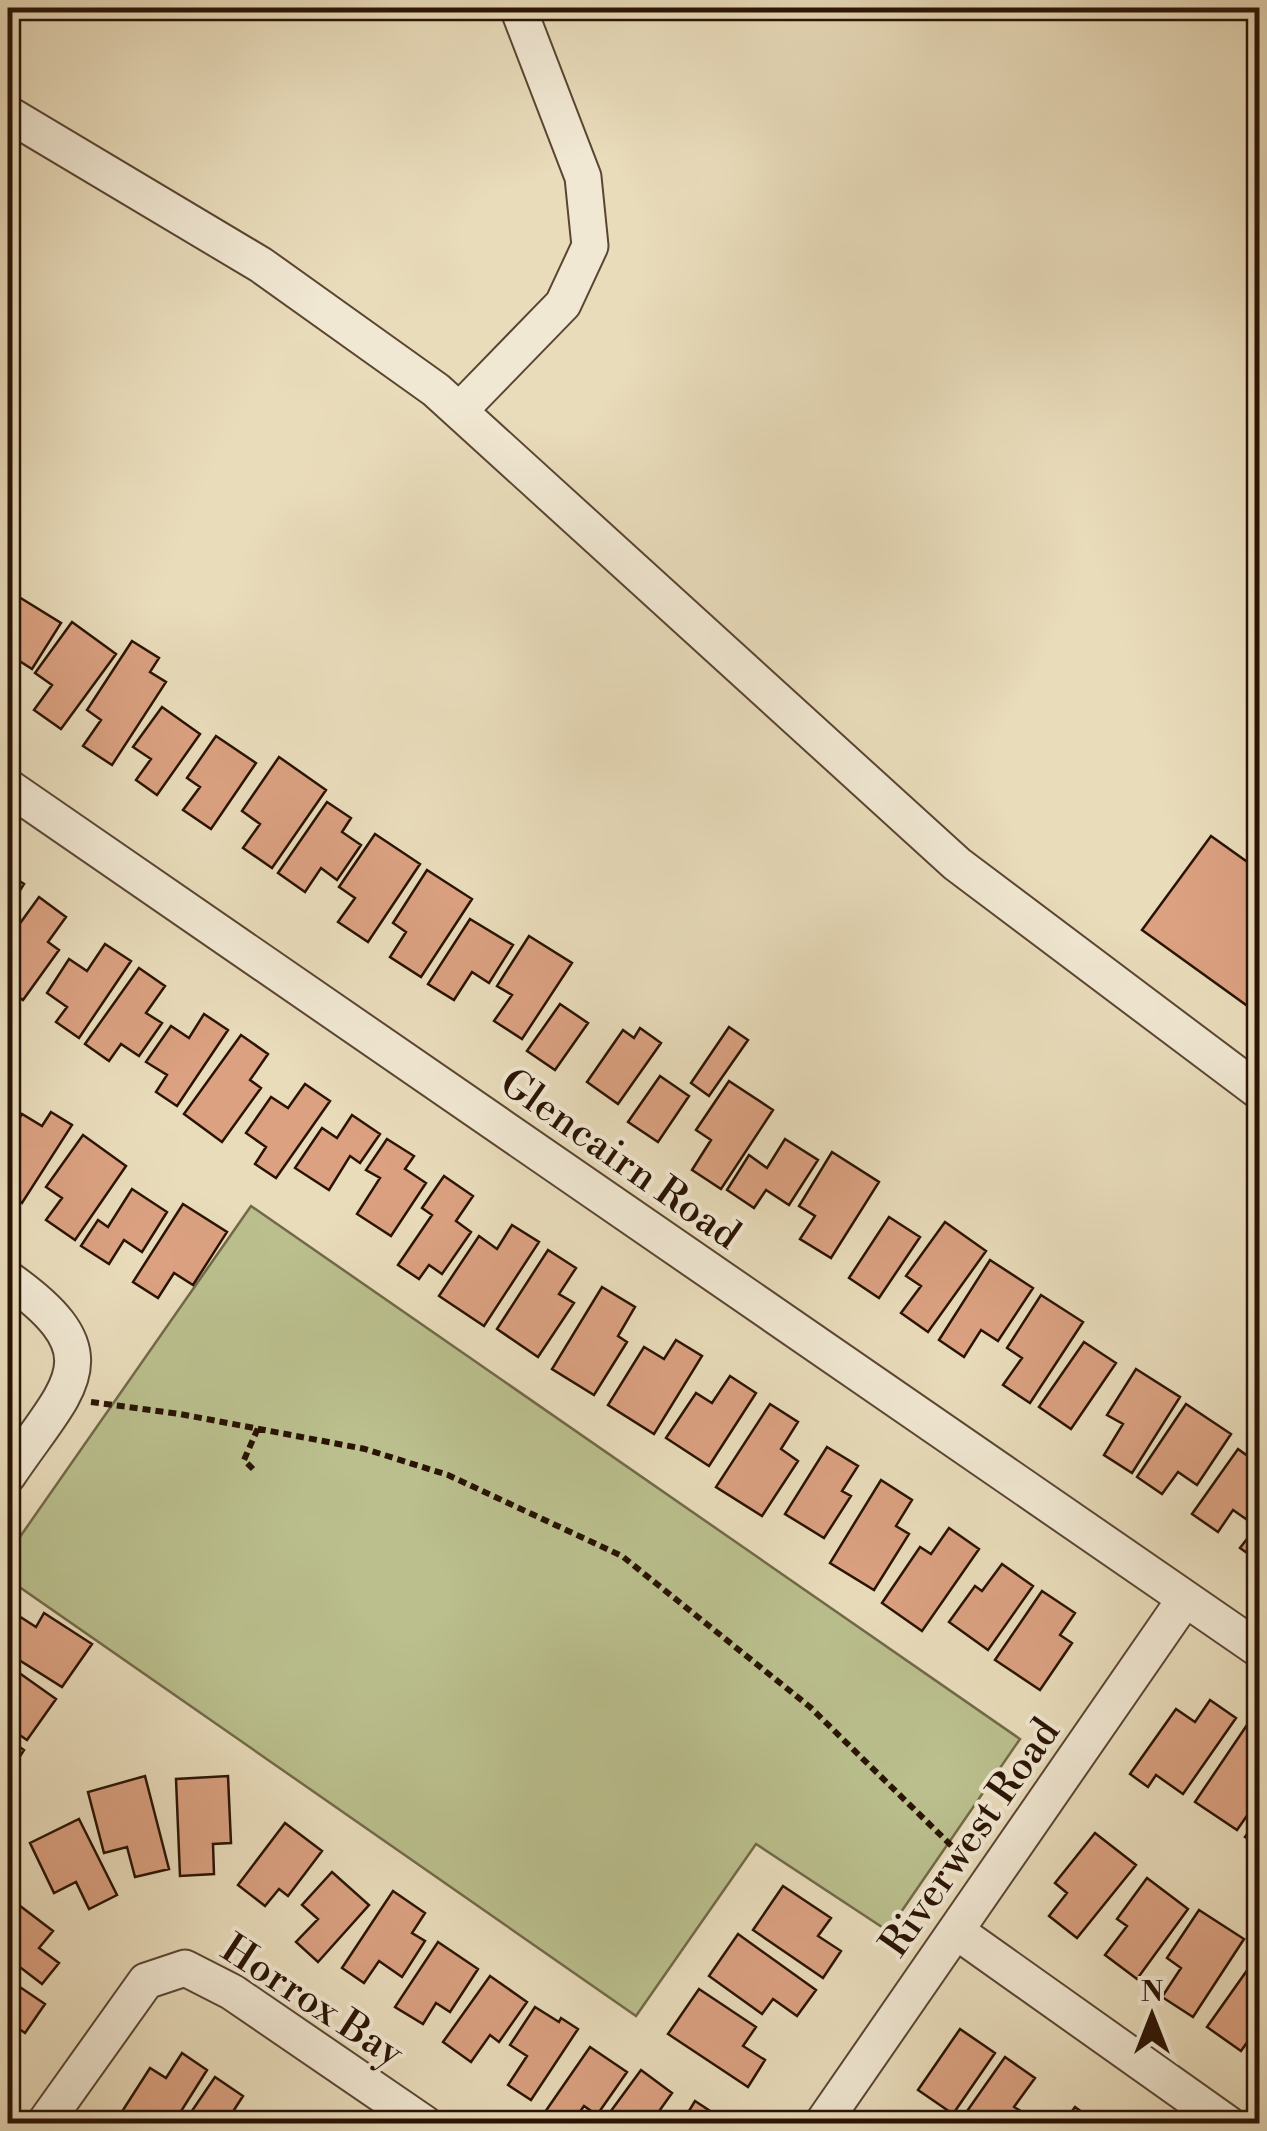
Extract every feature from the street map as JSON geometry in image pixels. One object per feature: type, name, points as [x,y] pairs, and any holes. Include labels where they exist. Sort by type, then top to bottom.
[{"type":"street","points":[[459,410],[563,304],[590,246],[583,177],[518,8]]},
{"type":"street","points":[[8,114],[261,266],[436,390],[957,864],[1260,1092]]},
{"type":"street","name":"Glencairn Road","points":[[8,786],[1260,1650]]},
{"type":"street","points":[[8,1278],[65,1330],[74,1350],[73,1374],[8,1474]]},
{"type":"street","name":"Riverwest Road","points":[[822,2124],[1185,1599]]},
{"type":"street","points":[[956,1931],[1228,2124]]},
{"type":"street","name":"Horrox Bay","points":[[44,2124],[146,1981],[185,1968],[232,1992],[425,2124]]},
{"type":"path","points":[[61,1396],[365,1449],[448,1476],[622,1556],[810,1707],[989,1883]]},
{"type":"path","points":[[253,1469],[244,1460],[258,1428]]},
{"type":"green space","points":[[251,1206],[1020,1739],[888,1931],[756,1844],[636,2016],[8,1579],[8,1554]]},
{"type":"building","points":[[19,597],[61,623],[32,669],[10,655],[8,658],[8,614]]},
{"type":"building","points":[[72,622],[116,654],[61,729],[34,710],[52,685],[35,673]]},
{"type":"building","points":[[132,641],[159,658],[150,672],[166,682],[112,765],[83,746],[101,720],[87,710]]},
{"type":"building","points":[[162,707],[200,734],[157,795],[136,780],[151,759],[133,747]]},
{"type":"building","points":[[216,736],[256,763],[211,829],[183,810],[200,787],[187,778]]},
{"type":"building","points":[[279,757],[326,790],[272,868],[243,848],[260,824],[242,811]]},
{"type":"building","points":[[327,802],[351,818],[342,832],[361,845],[337,880],[321,868],[305,892],[278,873]]},
{"type":"building","points":[[375,834],[420,864],[368,942],[338,922],[355,898],[339,887]]},
{"type":"building","points":[[1211,836],[1260,871],[1260,1015],[1142,930]]},
{"type":"building","points":[[427,870],[472,899],[421,977],[390,957],[406,932],[393,923]]},
{"type":"building","points":[[8,874],[24,884],[8,910]]},
{"type":"building","points":[[39,897],[66,917],[48,942],[59,950],[23,1000],[8,990],[8,940]]},
{"type":"building","points":[[470,919],[513,945],[489,983],[472,972],[454,1000],[428,984]]},
{"type":"building","points":[[529,936],[572,963],[522,1039],[494,1021],[512,995],[497,986]]},
{"type":"building","points":[[105,944],[131,961],[79,1038],[56,1022],[67,1007],[47,993],[69,959],[87,971]]},
{"type":"building","points":[[139,968],[165,986],[146,1013],[162,1023],[139,1056],[121,1044],[109,1061],[85,1044]]},
{"type":"building","points":[[560,1004],[588,1023],[555,1070],[527,1051]]},
{"type":"building","points":[[204,1014],[228,1030],[177,1106],[156,1092],[167,1075],[146,1062],[171,1026],[189,1038]]},
{"type":"building","points":[[729,1027],[748,1040],[709,1096],[691,1083]]},
{"type":"building","points":[[640,1028],[661,1043],[618,1104],[587,1082],[623,1030],[634,1038]]},
{"type":"building","points":[[241,1035],[268,1054],[250,1080],[261,1088],[222,1142],[184,1114]]},
{"type":"building","points":[[660,1076],[689,1096],[658,1142],[628,1122]]},
{"type":"building","points":[[729,1081],[773,1110],[721,1189],[692,1170],[711,1140],[696,1130]]},
{"type":"building","points":[[305,1084],[330,1101],[276,1178],[255,1164],[266,1147],[246,1133],[271,1097],[288,1108]]},
{"type":"building","points":[[8,1090],[19,1097],[8,1116]]},
{"type":"building","points":[[51,1112],[72,1125],[22,1203],[8,1193],[8,1162],[12,1155],[8,1152],[8,1136],[22,1114],[42,1126]]},
{"type":"building","points":[[352,1115],[380,1134],[360,1163],[350,1156],[329,1190],[295,1168],[322,1128],[337,1138]]},
{"type":"building","points":[[83,1135],[126,1166],[75,1240],[46,1220],[62,1198],[46,1187]]},
{"type":"building","points":[[387,1139],[414,1156],[405,1169],[426,1183],[391,1236],[357,1214],[380,1178],[366,1170]]},
{"type":"building","points":[[785,1139],[818,1160],[789,1205],[766,1190],[754,1208],[727,1190],[749,1155],[767,1168]]},
{"type":"building","points":[[832,1152],[879,1182],[831,1258],[800,1239],[815,1216],[799,1206]]},
{"type":"building","points":[[444,1176],[473,1196],[456,1221],[471,1232],[442,1274],[429,1265],[419,1279],[398,1265],[432,1215],[422,1208]]},
{"type":"building","points":[[132,1189],[167,1212],[142,1252],[124,1240],[109,1264],[81,1246],[98,1220],[108,1227]]},
{"type":"building","points":[[183,1204],[227,1232],[193,1285],[174,1273],[158,1298],[133,1282]]},
{"type":"building","points":[[889,1217],[920,1237],[879,1298],[849,1278]]},
{"type":"building","points":[[945,1222],[986,1251],[928,1332],[901,1313],[921,1286],[906,1276]]},
{"type":"building","points":[[512,1225],[539,1242],[484,1326],[439,1296],[479,1236],[497,1249]]},
{"type":"building","points":[[548,1250],[576,1268],[559,1294],[574,1303],[538,1357],[497,1329]]},
{"type":"building","points":[[990,1260],[1033,1288],[998,1341],[981,1330],[964,1357],[939,1340]]},
{"type":"building","points":[[602,1287],[635,1307],[618,1336],[627,1342],[594,1395],[552,1369]]},
{"type":"building","points":[[1041,1295],[1083,1322],[1030,1403],[1003,1385],[1022,1358],[1007,1348]]},
{"type":"building","points":[[676,1340],[702,1356],[654,1434],[608,1405],[644,1347],[664,1359]]},
{"type":"building","points":[[1084,1342],[1116,1363],[1071,1429],[1039,1407]]},
{"type":"building","points":[[1136,1369],[1180,1397],[1132,1473],[1104,1455],[1123,1424],[1107,1415]]},
{"type":"building","points":[[730,1376],[756,1393],[709,1466],[666,1438],[696,1393],[712,1403]]},
{"type":"building","points":[[770,1404],[798,1422],[781,1449],[798,1461],[762,1516],[716,1487]]},
{"type":"building","points":[[1186,1404],[1231,1434],[1197,1485],[1178,1472],[1162,1494],[1137,1477]]},
{"type":"building","points":[[827,1447],[858,1466],[842,1491],[851,1496],[824,1538],[785,1514]]},
{"type":"building","points":[[1238,1449],[1260,1465],[1260,1499],[1246,1519],[1233,1510],[1218,1532],[1192,1514]]},
{"type":"building","points":[[881,1480],[912,1500],[896,1526],[909,1534],[874,1590],[830,1563]]},
{"type":"building","points":[[1260,1522],[1260,1562],[1240,1548]]},
{"type":"building","points":[[949,1528],[979,1549],[922,1631],[882,1603],[920,1547],[931,1554]]},
{"type":"building","points":[[1002,1564],[1033,1586],[988,1650],[949,1622],[975,1586],[982,1591]]},
{"type":"building","points":[[1042,1591],[1075,1613],[1060,1635],[1072,1643],[1040,1690],[995,1660]]},
{"type":"building","points":[[8,1609],[36,1627],[44,1613],[92,1644],[62,1687],[8,1653]]},
{"type":"building","points":[[8,1665],[56,1699],[27,1740],[8,1727]]},
{"type":"building","points":[[1210,1700],[1236,1718],[1183,1794],[1156,1775],[1148,1787],[1130,1774],[1176,1709],[1195,1722]]},
{"type":"building","points":[[1247,1725],[1260,1733],[1260,1768],[1256,1773],[1260,1776],[1260,1797],[1237,1830],[1195,1802]]},
{"type":"building","points":[[8,1739],[24,1750],[8,1775]]},
{"type":"building","points":[[145,1776],[169,1869],[135,1877],[127,1847],[104,1853],[88,1792]]},
{"type":"building","points":[[228,1776],[231,1843],[213,1844],[214,1874],[180,1876],[176,1779]]},
{"type":"building","points":[[1260,1816],[1260,1847],[1245,1837]]},
{"type":"building","points":[[79,1819],[117,1895],[89,1909],[76,1882],[54,1893],[30,1843]]},
{"type":"building","points":[[285,1823],[322,1851],[288,1896],[279,1889],[265,1906],[238,1885]]},
{"type":"building","points":[[1095,1833],[1136,1865],[1077,1938],[1049,1916],[1067,1893],[1055,1883]]},
{"type":"building","points":[[332,1872],[369,1905],[318,1962],[296,1942],[318,1919],[302,1905]]},
{"type":"building","points":[[1147,1878],[1188,1909],[1137,1979],[1105,1955],[1127,1926],[1117,1919]]},
{"type":"building","points":[[783,1886],[831,1918],[818,1936],[841,1951],[823,1978],[753,1930]]},
{"type":"building","points":[[393,1891],[425,1913],[412,1933],[425,1941],[402,1977],[379,1961],[364,1983],[342,1968]]},
{"type":"building","points":[[11,1899],[53,1931],[39,1948],[59,1963],[42,1984],[8,1958]]},
{"type":"building","points":[[1199,1910],[1244,1939],[1193,2017],[1162,1997],[1181,1968],[1167,1958]]},
{"type":"building","points":[[738,1934],[816,1990],[797,2016],[773,1999],[762,2014],[709,1976]]},
{"type":"building","points":[[438,1942],[478,1969],[450,2012],[436,2003],[423,2024],[395,2007]]},
{"type":"building","points":[[1253,1962],[1260,1966],[1260,2024],[1241,2051],[1207,2027]]},
{"type":"building","points":[[490,1976],[527,2002],[499,2042],[490,2035],[471,2062],[443,2042]]},
{"type":"building","points":[[8,1979],[45,2004],[25,2033],[8,2021]]},
{"type":"building","points":[[699,1989],[756,2027],[743,2046],[765,2060],[748,2087],[668,2034]]},
{"type":"building","points":[[535,2007],[578,2029],[531,2100],[508,2085],[527,2056],[510,2045]]},
{"type":"building","points":[[960,2029],[995,2053],[953,2114],[918,2090]]},
{"type":"building","points":[[590,2047],[627,2072],[597,2115],[584,2106],[571,2124],[561,2124],[545,2112]]},
{"type":"building","points":[[182,2053],[207,2070],[173,2124],[114,2124],[150,2068],[166,2078]]},
{"type":"building","points":[[1005,2057],[1035,2078],[1014,2107],[1029,2116],[1024,2124],[958,2124]]},
{"type":"building","points":[[641,2070],[672,2093],[650,2124],[620,2124],[608,2115]]},
{"type":"building","points":[[215,2077],[243,2096],[225,2124],[183,2124]]},
{"type":"building","points":[[695,2101],[730,2124],[681,2124]]},
{"type":"building","points":[[1075,2107],[1097,2123],[1097,2124],[1063,2124]]}]
